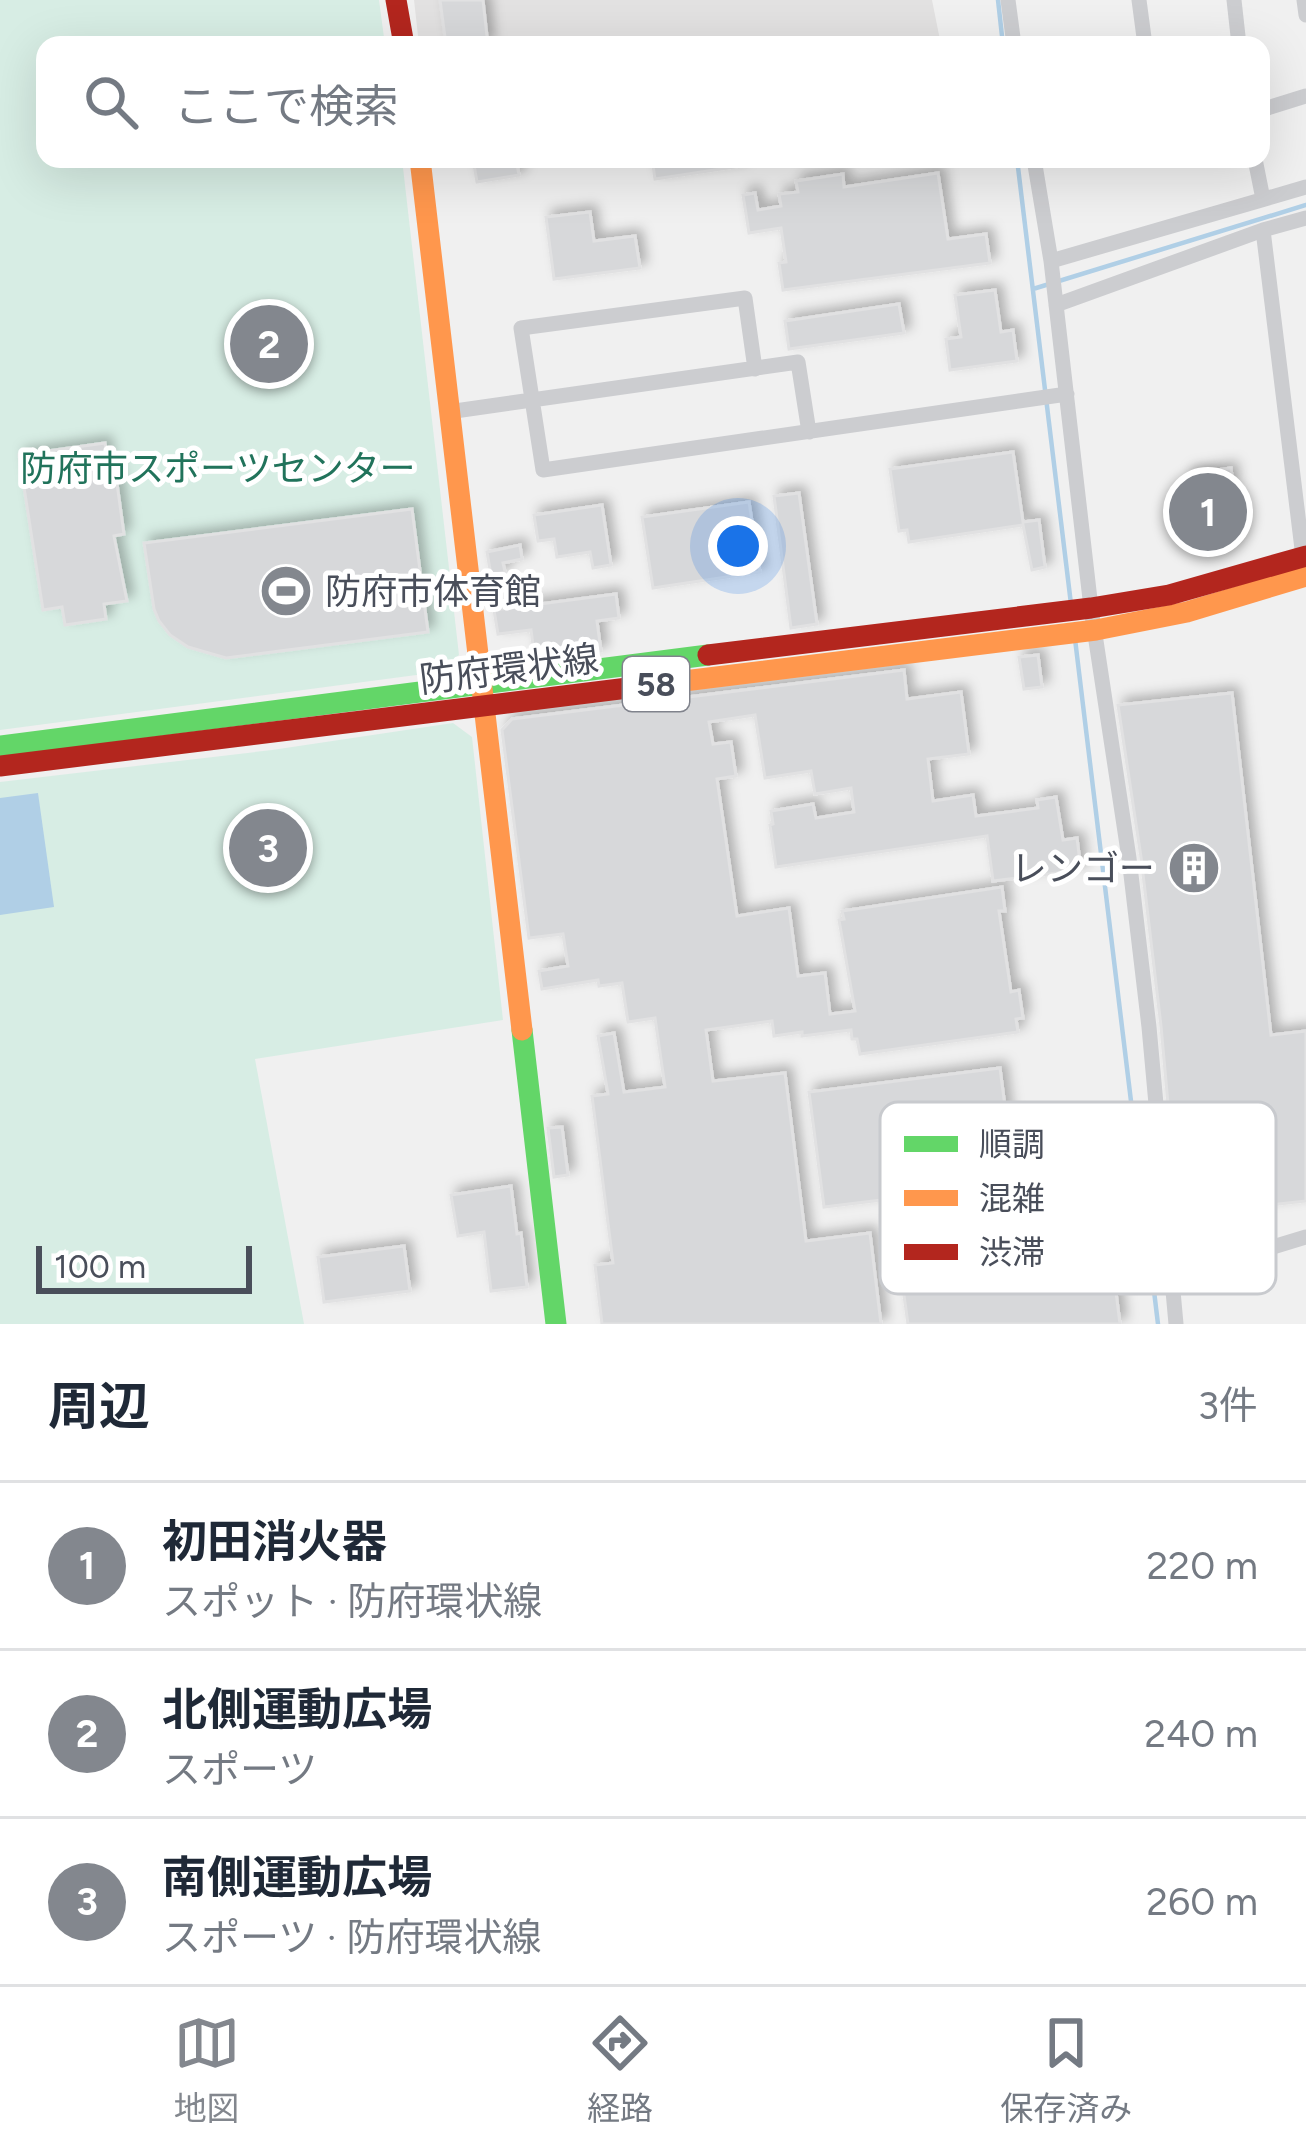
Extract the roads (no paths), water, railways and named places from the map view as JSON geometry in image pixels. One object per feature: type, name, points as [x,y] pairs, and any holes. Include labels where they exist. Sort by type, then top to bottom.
[{"type":"main road","points":[[396,0],[402,36]]},
{"type":"main road","points":[[421,168],[556,1324]]},
{"type":"main road","name":"防府環状線","points":[[0,746],[482,694],[1093,619],[1169,595],[1305,563]]},
{"type":"main road","name":"防府環状線","points":[[0,766],[482,694]]},
{"type":"street","points":[[1008,0],[1013,36]]},
{"type":"street","points":[[1139,0],[1144,36]]},
{"type":"street","points":[[1234,0],[1238,36]]},
{"type":"street","points":[[1304,0],[1306,15]]},
{"type":"street","points":[[1270,107],[1306,96]]},
{"type":"street","points":[[1035,168],[1129,858],[1156,1102]]},
{"type":"street","points":[[1258,168],[1263,199]]},
{"type":"street","points":[[1051,262],[1306,187]]},
{"type":"street","points":[[1056,305],[1306,218]]},
{"type":"street","points":[[1263,230],[1305,563]]},
{"type":"street","points":[[754,369],[745,298],[521,328],[543,470],[1067,394]]},
{"type":"street","points":[[448,412],[798,362],[809,432]]},
{"type":"street","points":[[1276,1246],[1306,1237]]},
{"type":"street","points":[[1173,1294],[1176,1324]]},
{"type":"water","points":[[38,793],[54,907],[0,915],[0,798]]},
{"type":"waterway","points":[[998,0],[1002,36]]},
{"type":"waterway","points":[[1018,168],[1071,604]]},
{"type":"waterway","points":[[1033,289],[1306,205]]},
{"type":"waterway","points":[[1075,639],[1131,1102]]},
{"type":"waterway","points":[[1154,1294],[1158,1324]]},
{"type":"place","name":"北側運動広場","points":[[269,344]]},
{"type":"place","name":"初田消火器","points":[[1208,512]]},
{"type":"place","name":"防府市体育館","points":[[286,591]]},
{"type":"place","name":"南側運動広場","points":[[268,848]]},
{"type":"place","name":"レンゴー","points":[[1194,868]]},
{"type":"park label","name":"防府市スポーツセンター","points":[[218,468]]}]
